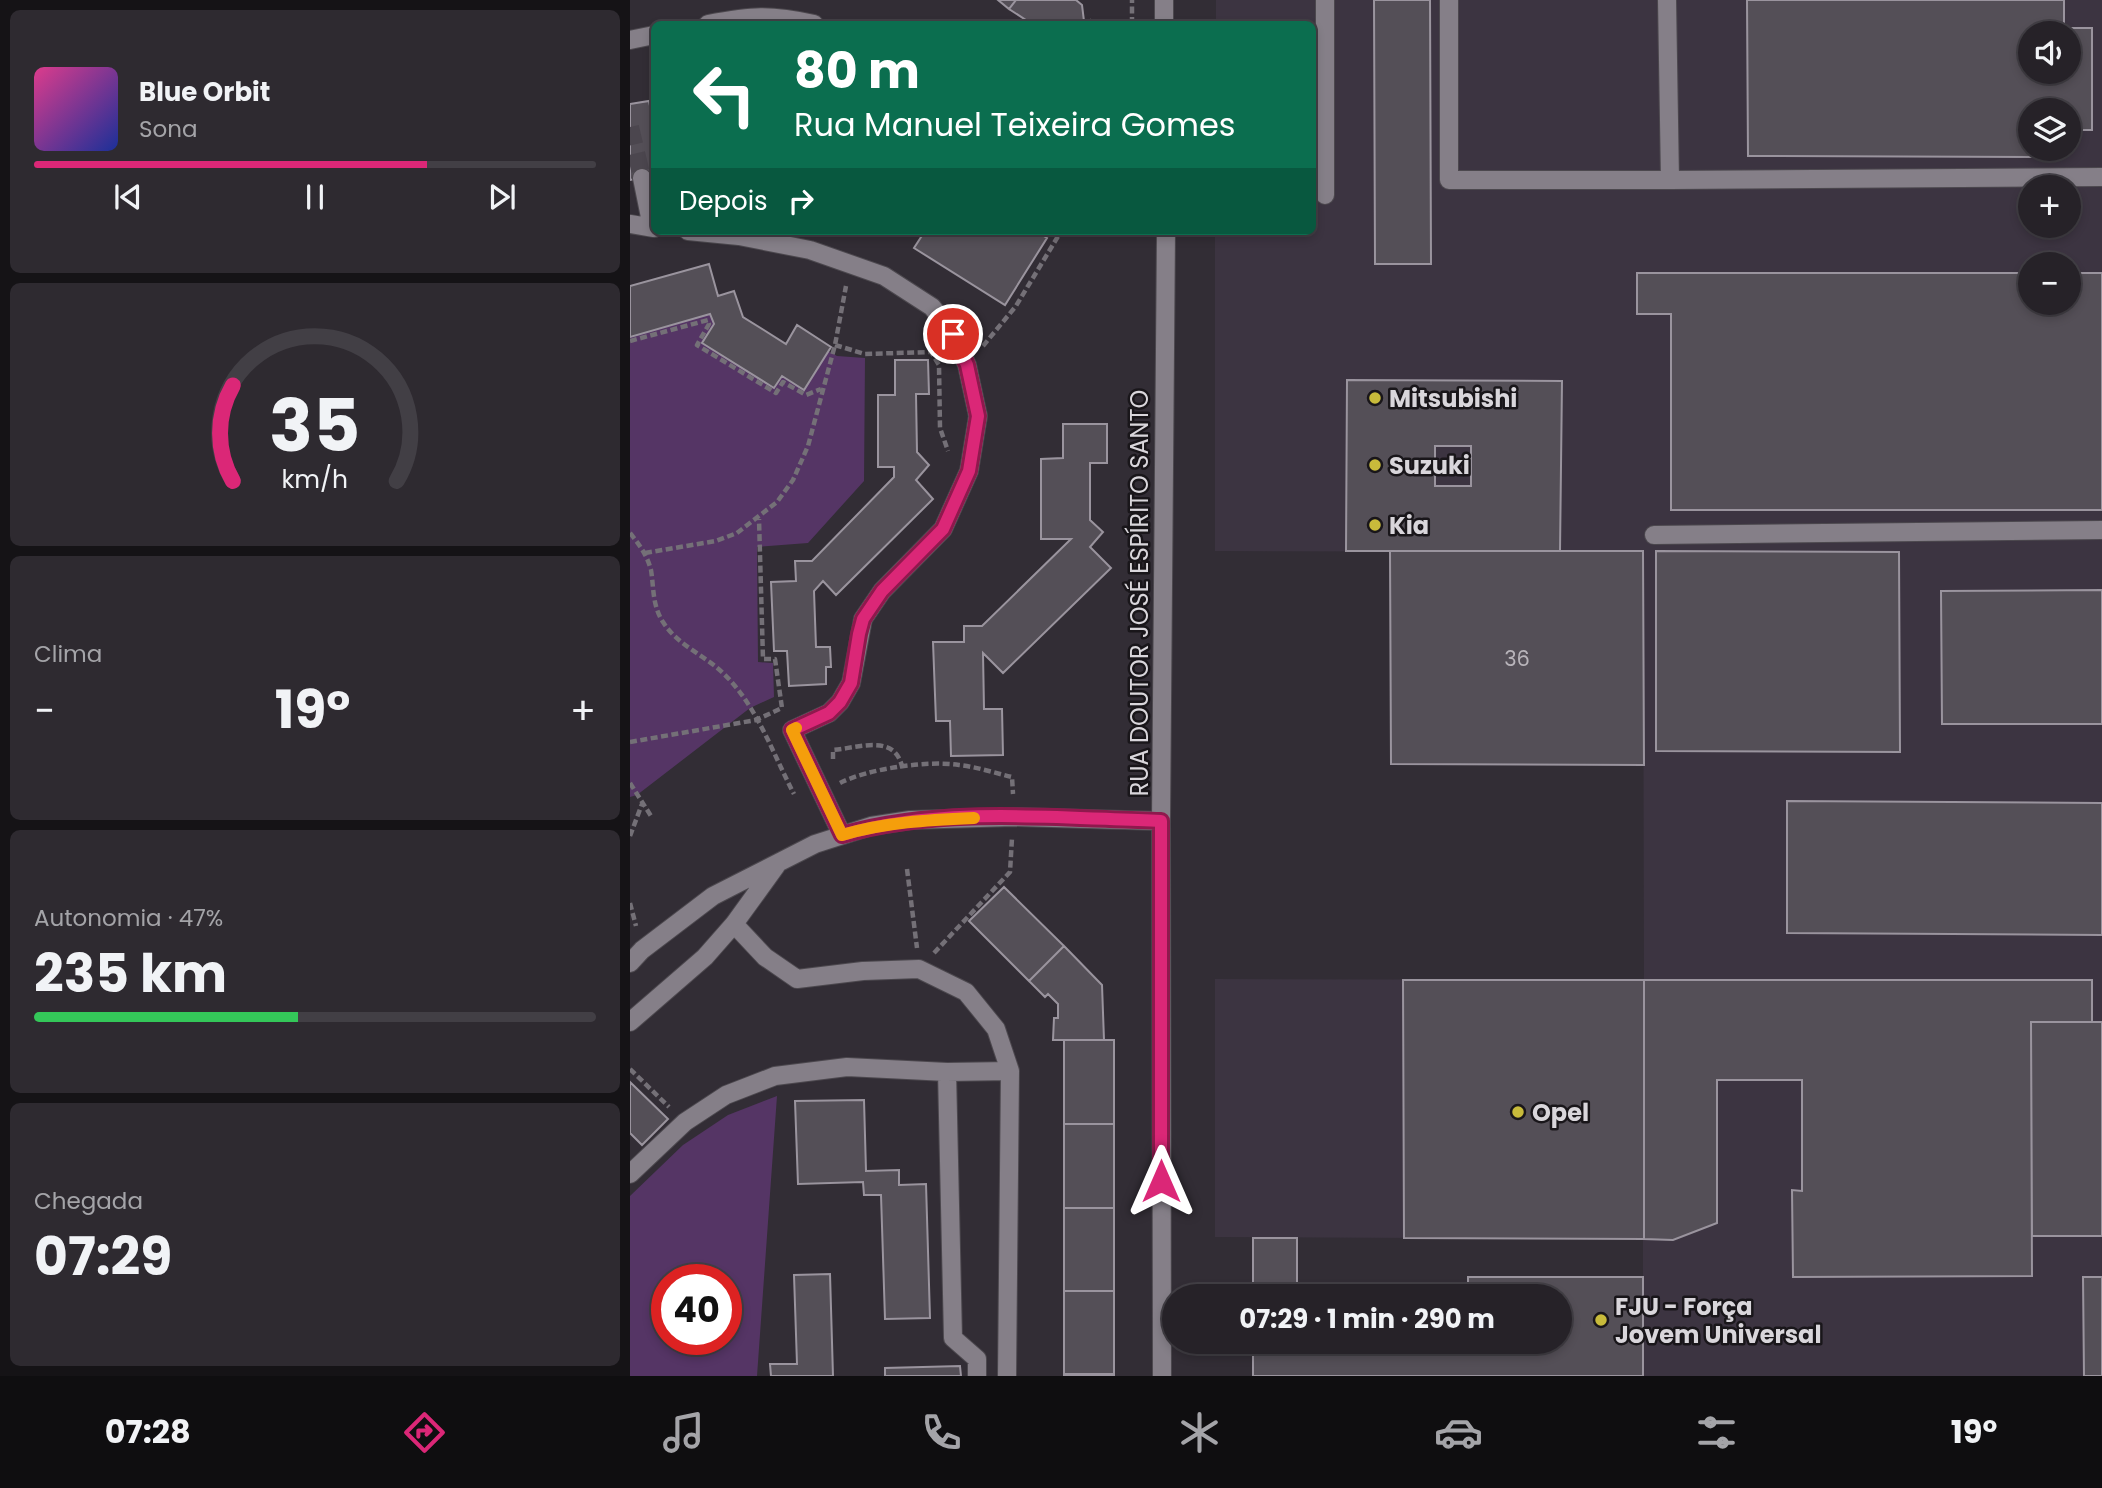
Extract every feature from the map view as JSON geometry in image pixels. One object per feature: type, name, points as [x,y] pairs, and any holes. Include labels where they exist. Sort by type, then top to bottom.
[{"type":"street","points":[[1164,0],[1164,21]]},
{"type":"street","points":[[1325,0],[1325,195]]},
{"type":"street","points":[[1449,0],[1449,180],[2102,177]]},
{"type":"street","points":[[1667,0],[1670,180]]},
{"type":"street","points":[[726,21],[755,16],[800,21]]},
{"type":"street","points":[[630,40],[651,36]]},
{"type":"street","points":[[642,178],[651,219]]},
{"type":"street","points":[[630,224],[651,228]]},
{"type":"street","points":[[729,235],[810,250],[884,276],[932,307],[953,334],[967,365],[978,416],[969,471],[943,529],[882,591],[863,619],[851,683],[840,702],[829,713],[792,730],[842,835]]},
{"type":"street","name":"RUA DOUTOR JOSÉ ESPÍRITO SANTO","points":[[1162,1376],[1161,821],[1166,235]]},
{"type":"street","points":[[1654,535],[2102,530]]},
{"type":"street","points":[[630,963],[642,950],[713,896],[815,844],[871,826],[910,820],[1013,817],[1161,821]]},
{"type":"street","points":[[630,1022],[705,957],[734,924],[778,863]]},
{"type":"street","points":[[734,924],[765,957],[797,979],[863,971],[919,969],[966,992],[996,1029],[1010,1071],[1007,1376]]},
{"type":"street","points":[[630,1174],[685,1122],[726,1095],[775,1076],[847,1067],[947,1072],[1010,1071]]},
{"type":"street","points":[[947,1072],[953,1338],[977,1359],[977,1376]]},
{"type":"path","points":[[1132,0],[1132,21]]},
{"type":"path","points":[[967,365],[1016,306],[1059,235]]},
{"type":"path","points":[[645,553],[716,541],[737,533],[777,502],[793,480],[808,446],[835,345],[849,264]]},
{"type":"path","points":[[630,341],[708,320],[709,324],[697,345],[776,393],[783,382],[806,395],[822,389]]},
{"type":"path","points":[[835,345],[866,354],[931,352],[939,365],[940,428],[948,452]]},
{"type":"path","points":[[630,742],[756,720],[782,708],[775,659],[763,659],[759,518]]},
{"type":"path","points":[[630,533],[645,553],[653,599],[663,622],[682,643],[723,673],[746,699],[800,806],[854,776],[956,764]]},
{"type":"path","points":[[832,762],[833,750],[877,745],[894,748],[902,758],[903,769]]},
{"type":"path","points":[[831,773],[840,783]]},
{"type":"path","points":[[630,783],[650,816]]},
{"type":"path","points":[[630,836],[642,803]]},
{"type":"path","points":[[908,869],[919,969]]},
{"type":"path","points":[[919,969],[1010,872]]},
{"type":"path","points":[[630,1069],[685,1122]]},
{"type":"shaded area","points":[[1216,0],[2102,0],[2102,1376],[1643,1376],[1643,1239],[1215,1237],[1215,979],[1644,980],[1643,552],[1215,551],[1215,235],[1316,235],[1316,21],[1216,21]]},
{"type":"shaded area","points":[[710,314],[714,324],[703,342],[782,376],[828,351],[837,356],[865,358],[864,481],[808,543],[757,547],[758,662],[773,663],[774,697],[750,708],[637,795],[630,797],[630,337]]},
{"type":"shaded area","points":[[777,1096],[757,1376],[630,1376],[630,1196],[683,1145],[728,1115]]},
{"type":"building","points":[[998,0],[1016,0],[1009,9]]},
{"type":"building","points":[[1016,0],[1076,0],[1082,5],[1084,21],[1027,21],[1009,9]]},
{"type":"building","points":[[1374,0],[1430,0],[1431,264],[1375,264]]},
{"type":"building","points":[[1747,0],[2064,0],[2064,21],[2018,21],[2018,84],[2081,84],[2081,28],[2092,28],[2092,130],[2081,130],[2081,98],[2018,98],[2018,157],[1748,156]]},
{"type":"building","points":[[649,101],[651,176],[630,180],[630,104]]},
{"type":"building","points":[[922,235],[1042,235],[1047,238],[1005,305],[914,248]]},
{"type":"building","points":[[709,264],[718,296],[734,291],[743,317],[786,344],[797,325],[831,347],[804,390],[782,376],[774,388],[702,343],[714,324],[710,314],[630,337],[630,286]]},
{"type":"building","points":[[1637,273],[2018,273],[2018,315],[2081,315],[2081,273],[2102,273],[2102,510],[1671,510],[1671,314],[1637,314]]},
{"type":"building","points":[[895,360],[928,360],[929,394],[916,394],[917,452],[929,465],[916,480],[933,499],[836,595],[823,581],[814,591],[816,647],[830,647],[831,667],[826,667],[826,684],[789,686],[787,651],[774,651],[771,582],[796,581],[795,561],[812,561],[894,477],[894,467],[878,467],[878,395],[895,395]]},
{"type":"building","points":[[1347,380],[1562,381],[1560,551],[1346,551]],"holes":[[[1435,446],[1471,446],[1471,486],[1435,486]]]},
{"type":"building","points":[[1063,424],[1107,424],[1107,463],[1090,463],[1090,520],[1103,532],[1090,547],[1111,568],[1003,673],[983,653],[984,709],[1002,709],[1003,755],[951,756],[950,721],[936,721],[933,642],[964,642],[964,626],[982,626],[1071,539],[1041,539],[1041,459],[1063,458]]},
{"type":"building","points":[[1390,551],[1643,551],[1644,765],[1391,764]]},
{"type":"building","points":[[1656,551],[1899,552],[1900,752],[1656,751]]},
{"type":"building","points":[[2102,590],[2102,724],[1942,724],[1941,591]]},
{"type":"building","points":[[1787,801],[2102,803],[2102,935],[1787,933]]},
{"type":"building","points":[[1004,887],[1064,946],[1029,981],[969,921]]},
{"type":"building","points":[[1064,946],[1102,985],[1104,1040],[1053,1040],[1058,1004],[1048,994],[1045,997],[1029,981]]},
{"type":"building","points":[[1403,980],[1644,980],[1644,1239],[1404,1238]]},
{"type":"building","points":[[1644,980],[2092,980],[2092,1022],[2031,1022],[2032,1276],[1793,1277],[1792,1190],[1802,1191],[1802,1080],[1717,1080],[1717,1223],[1673,1240],[1644,1239]]},
{"type":"building","points":[[2031,1022],[2102,1022],[2102,1236],[2032,1236]]},
{"type":"building","points":[[1064,1040],[1114,1040],[1114,1124],[1064,1124]]},
{"type":"building","points":[[630,1082],[668,1119],[642,1145],[630,1133]]},
{"type":"building","points":[[864,1100],[866,1171],[899,1170],[899,1185],[926,1184],[930,1318],[885,1319],[881,1195],[864,1195],[863,1182],[798,1184],[795,1101]]},
{"type":"building","points":[[1064,1124],[1114,1124],[1114,1208],[1064,1208]]},
{"type":"building","points":[[1064,1208],[1114,1208],[1114,1291],[1064,1291]]},
{"type":"building","points":[[1253,1238],[1297,1238],[1297,1284],[1253,1284]]},
{"type":"building","points":[[830,1274],[833,1376],[771,1376],[770,1364],[797,1364],[794,1275]]},
{"type":"building","name":"FJU - Força Jovem Universal","points":[[1468,1277],[1643,1277],[1643,1376],[1253,1376],[1253,1354],[1572,1354],[1572,1284],[1468,1284]]},
{"type":"building","points":[[2083,1277],[2102,1277],[2102,1376],[2084,1376]]},
{"type":"building","points":[[1064,1291],[1114,1291],[1114,1374],[1064,1374]]},
{"type":"building","points":[[960,1366],[961,1376],[885,1376],[885,1368]]},
{"type":"building","points":[[1114,1374],[1114,1376],[1064,1376]]},
{"type":"tunnel","points":[[630,127],[642,178]]},
{"type":"slow traffic","points":[[796,728],[792,730],[842,835],[871,826],[910,820],[974,818]]},
{"type":"place","name":"Mitsubishi","points":[[1375,398]]},
{"type":"place","name":"Suzuki","points":[[1375,465]]},
{"type":"place","name":"Kia","points":[[1375,525]]},
{"type":"place","name":"Opel","points":[[1518,1112]]},
{"type":"place","name":"FJU - Força Jovem Universal","points":[[1601,1320]]},
{"type":"route","points":[[953,334],[967,365],[978,416],[969,471],[943,529],[882,591],[863,619],[851,683],[840,702],[829,713],[792,730],[842,835],[871,826],[910,820],[1013,817],[1161,821],[1161,1181]]}]
